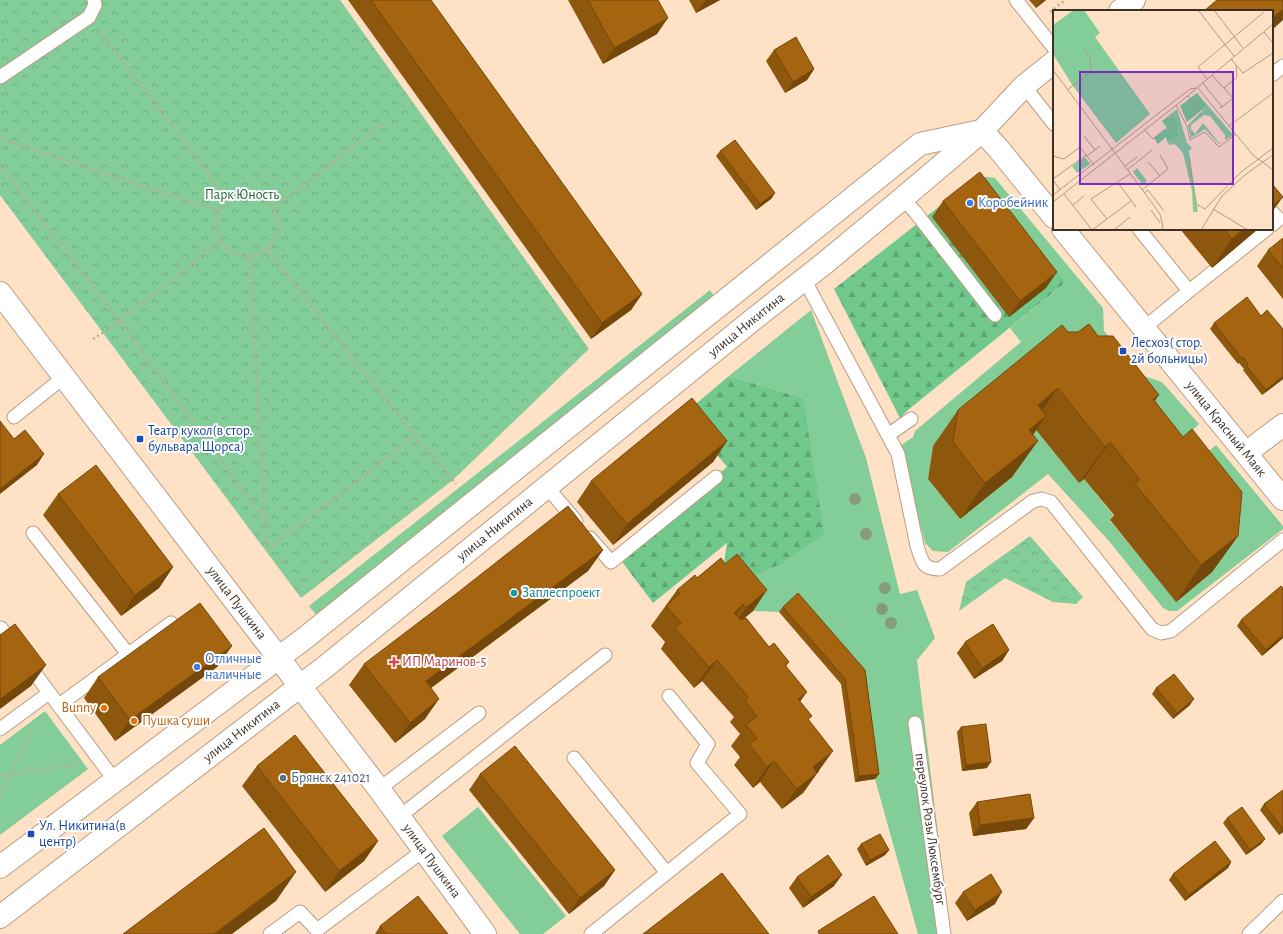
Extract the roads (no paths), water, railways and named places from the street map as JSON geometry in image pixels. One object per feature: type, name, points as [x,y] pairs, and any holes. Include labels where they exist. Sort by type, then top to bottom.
[{"type":"main road","points":[[1121,10],[1134,0]]},
{"type":"main road","name":"улица Никитина","points":[[0,917],[300,686],[754,318],[804,280],[982,130],[1024,86],[1053,63]]},
{"type":"main road","points":[[0,867],[116,782],[311,633],[920,144],[982,130],[1053,216]]},
{"type":"main road","name":"улица Красный Маяк","points":[[1064,230],[1283,499]]},
{"type":"main road","name":"улица Пушкина","points":[[0,293],[379,789],[484,934]]},
{"type":"main road","points":[[1246,453],[1283,425]]},
{"type":"lane","points":[[0,77],[89,17],[94,0]]},
{"type":"lane","points":[[1016,0],[1053,47]]},
{"type":"lane","points":[[1273,75],[1283,66]]},
{"type":"lane","points":[[1024,86],[1053,123]]},
{"type":"lane","points":[[903,198],[995,315]]},
{"type":"lane","points":[[1273,213],[1279,219],[1273,224]]},
{"type":"lane","points":[[1140,230],[1189,291]]},
{"type":"lane","points":[[1144,328],[1265,230]]},
{"type":"lane","points":[[804,280],[898,454],[917,546],[921,561],[925,566],[932,569],[940,569],[1033,501],[1042,499],[1046,500],[1051,502],[1152,628],[1161,633],[1171,631],[1283,540]]},
{"type":"lane","points":[[14,417],[64,377]]},
{"type":"lane","points":[[888,435],[911,419]]},
{"type":"lane","points":[[546,486],[611,562],[716,477]]},
{"type":"lane","points":[[33,533],[128,654]]},
{"type":"lane","points":[[59,705],[171,623]]},
{"type":"lane","points":[[0,629],[1,628],[116,782]]},
{"type":"lane","points":[[398,817],[605,655]]},
{"type":"lane","points":[[0,729],[49,693]]},
{"type":"lane","points":[[591,934],[740,814],[697,763],[708,744],[669,696]]},
{"type":"lane","points":[[379,789],[479,713]]},
{"type":"lane","name":"переулок Розы Люксембург","points":[[916,724],[944,934]]},
{"type":"lane","points":[[574,758],[667,873]]},
{"type":"lane","points":[[270,934],[300,912],[319,932],[424,850]]},
{"type":"lane","points":[[1249,934],[1283,901]]},
{"type":"place","name":"Коробейник","points":[[970,203]]},
{"type":"place","name":"Лесхоз( стор. 2й больницы)","points":[[1123,351]]},
{"type":"place","name":"Театр кукол(в стор. бульвара Щорса)","points":[[140,439]]},
{"type":"place","name":"Заплеспроект","points":[[514,593]]},
{"type":"place","name":"ИП Маринов-5","points":[[394,662]]},
{"type":"place","name":"Отличные наличные","points":[[197,667]]},
{"type":"place","name":"Bunny","points":[[104,708]]},
{"type":"place","name":"Пушка суши","points":[[134,721]]},
{"type":"place","name":"Брянск 241021","points":[[283,778]]},
{"type":"place","name":"Ул. Никитина(в центр)","points":[[31,834]]},
{"type":"park label","name":"Парк Юность","points":[[242,195]]}]
